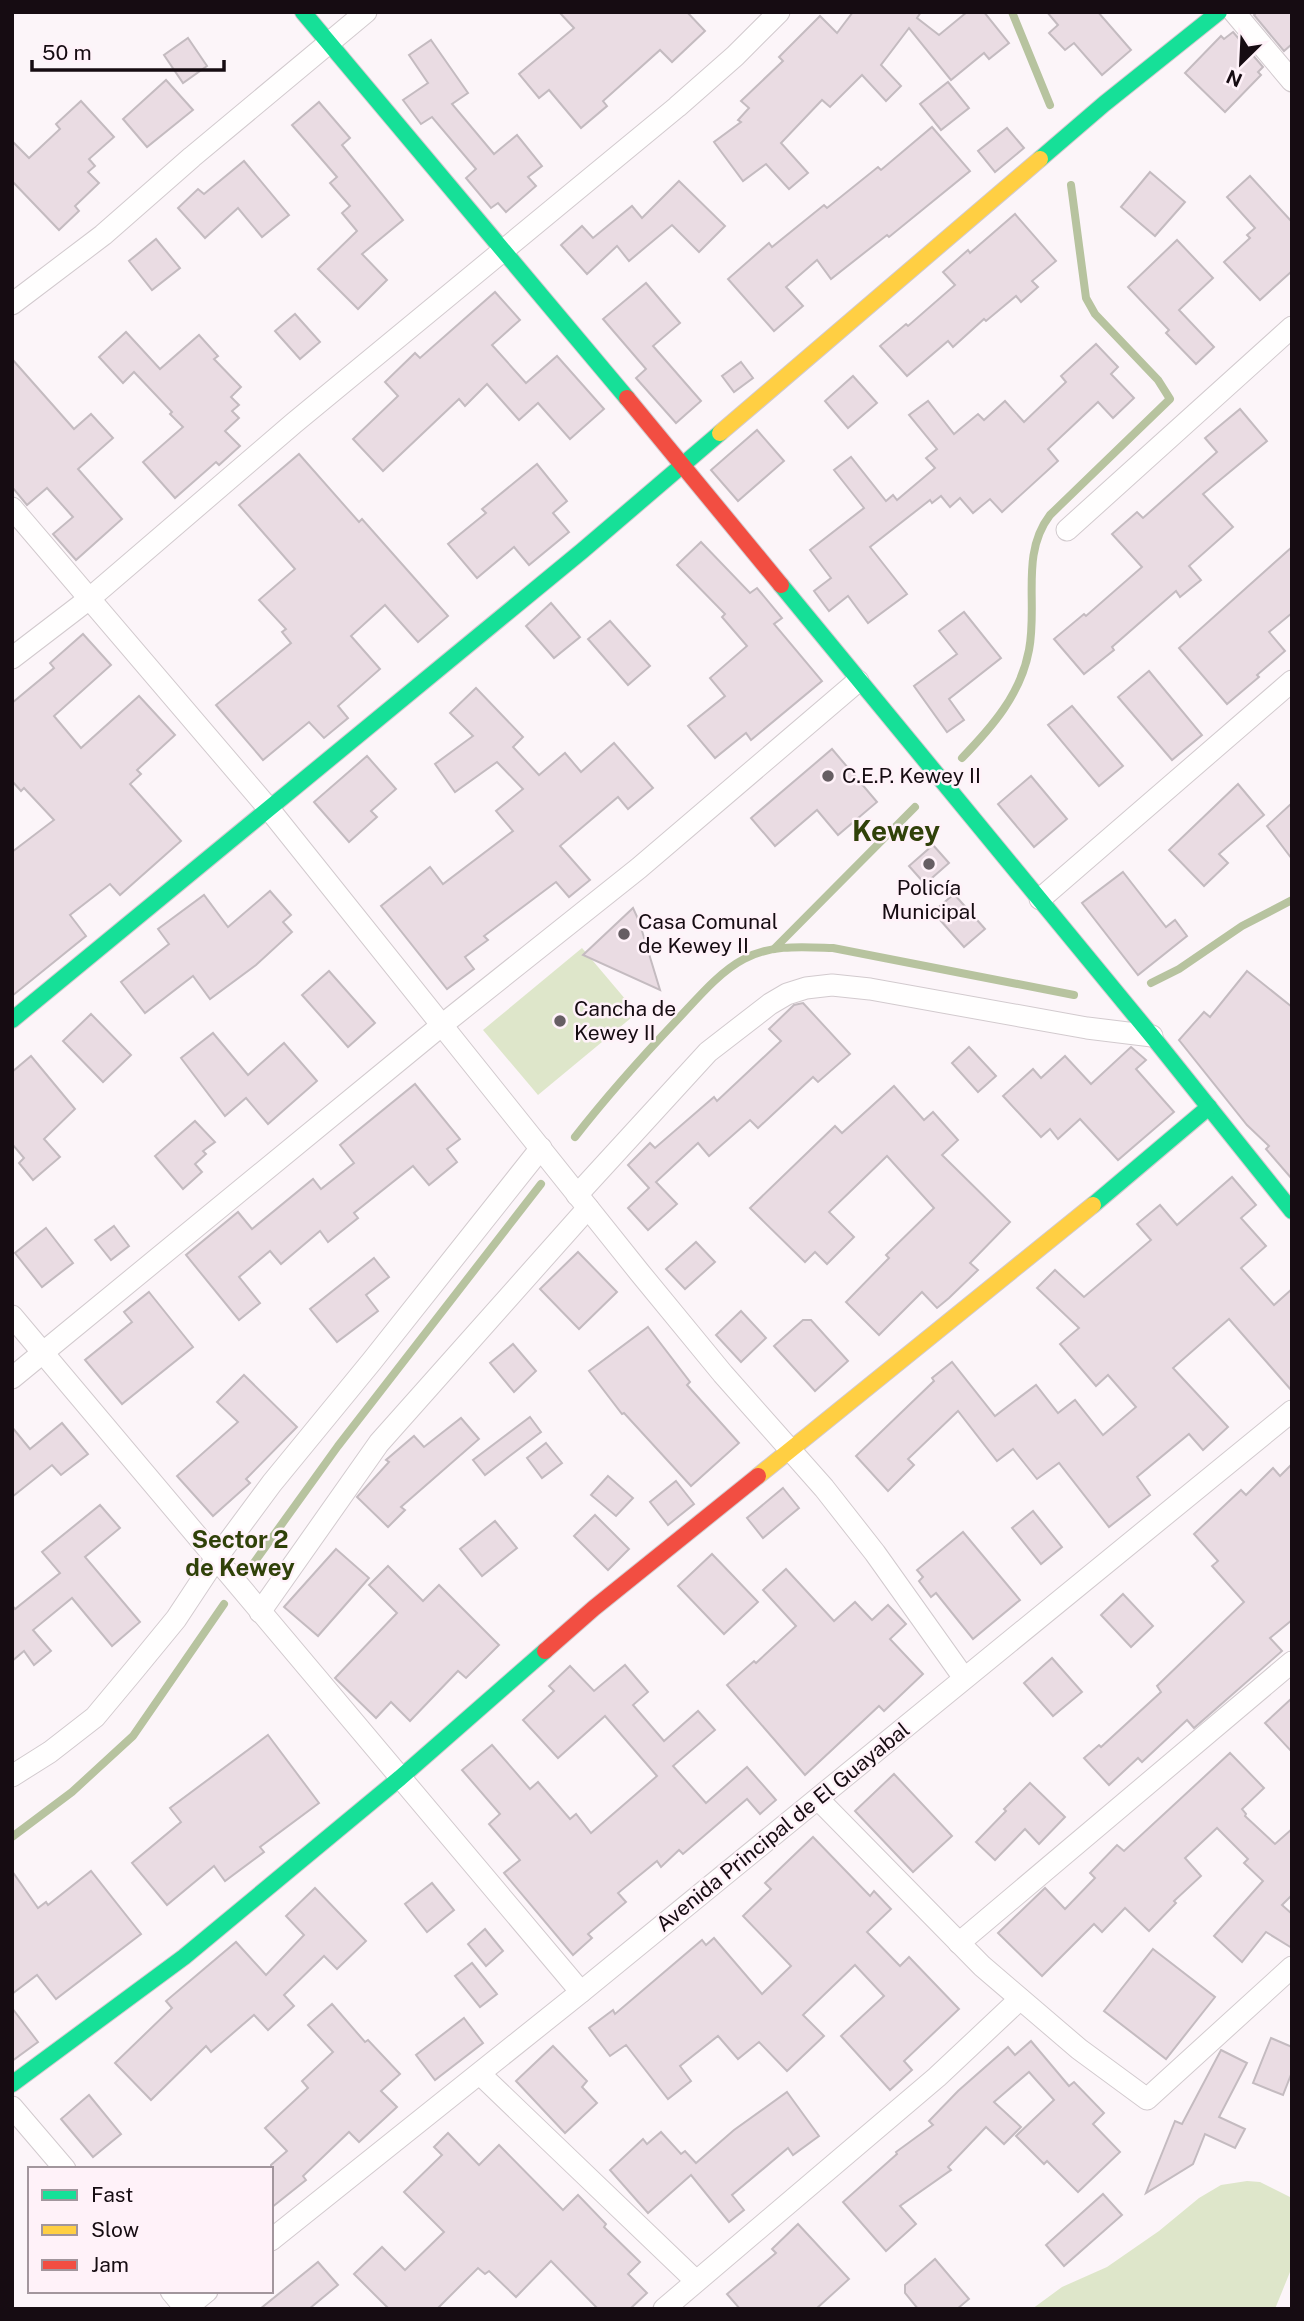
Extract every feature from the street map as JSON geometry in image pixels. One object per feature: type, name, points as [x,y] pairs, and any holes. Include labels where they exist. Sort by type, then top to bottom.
[{"type":"street","points":[[303,12],[683,465],[1152,1036],[1292,1211]]},
{"type":"street","points":[[12,304],[103,235],[366,12]]},
{"type":"street","points":[[12,658],[89,598],[294,423],[677,107],[735,56],[779,12]]},
{"type":"street","points":[[12,1020],[683,465],[1104,104],[1219,12]]},
{"type":"street","points":[[1234,12],[1292,81]]},
{"type":"street","points":[[1067,530],[1292,327]]},
{"type":"street","points":[[12,508],[269,809],[723,1374],[824,1488],[875,1553],[964,1678]]},
{"type":"street","points":[[12,1378],[442,1025],[639,868],[858,681]]},
{"type":"street","points":[[1040,899],[1292,681]]},
{"type":"street","points":[[260,1612],[379,1443],[708,1052],[770,1004],[806,988],[832,985],[870,989],[1087,1028],[1152,1036]]},
{"type":"street","points":[[12,2084],[184,1957],[400,1778],[593,1608],[1049,1241],[1209,1107]]},
{"type":"street","points":[[12,1776],[50,1752],[94,1717],[176,1619],[215,1560],[272,1483],[541,1148]]},
{"type":"street","points":[[12,1316],[581,1992]]},
{"type":"street","name":"Avenida Principal de El Guayabal","points":[[273,2238],[818,1800],[1292,1411]]},
{"type":"street","points":[[959,1943],[1292,1662]]},
{"type":"street","points":[[818,1800],[959,1943],[1020,1999],[1079,2049],[1147,2099],[1288,1977]]},
{"type":"street","points":[[664,2309],[937,2077],[1020,1999]]},
{"type":"street","points":[[480,2074],[696,2281]]},
{"type":"street","points":[[12,2107],[63,2167]]},
{"type":"street","points":[[172,2293],[185,2309],[205,2293]]},
{"type":"green space","name":"Cancha de Kewey II","points":[[582,948],[637,1013],[538,1095],[483,1030]]},
{"type":"green space","points":[[1260,2182],[1292,2198],[1292,2267],[1275,2309],[1032,2309],[1062,2287],[1107,2267],[1159,2231],[1199,2198],[1221,2185]]},
{"type":"building","points":[[559,12],[687,12],[705,31],[672,62],[660,50],[603,101],[607,106],[581,128],[549,90],[539,98],[519,74],[574,28]]},
{"type":"building","points":[[853,12],[921,12],[917,18],[939,35],[967,12],[984,12],[1009,43],[989,59],[984,53],[951,80],[909,28],[881,65],[901,86],[886,101],[862,75],[830,107],[822,100],[781,143],[808,173],[789,189],[766,164],[743,181],[714,142],[741,122],[738,120],[749,108],[741,101],[783,61],[779,57],[820,16],[837,33]]},
{"type":"building","points":[[1047,12],[1098,12],[1131,50],[1102,75],[1074,43],[1065,50],[1049,33],[1058,25]]},
{"type":"building","points":[[1257,12],[1292,12],[1292,44],[1284,51],[1254,15]]},
{"type":"building","points":[[1233,32],[1263,67],[1258,72],[1261,75],[1225,112],[1185,73],[1221,36],[1224,39]]},
{"type":"building","points":[[188,38],[207,66],[183,83],[164,55]]},
{"type":"building","points":[[431,40],[468,93],[452,104],[494,154],[517,135],[542,166],[528,177],[536,186],[506,212],[498,203],[491,208],[466,178],[476,169],[432,117],[421,124],[403,100],[428,83],[409,55]]},
{"type":"building","points":[[166,80],[193,110],[147,147],[123,119]]},
{"type":"building","points":[[948,82],[969,108],[941,130],[920,104]]},
{"type":"building","points":[[81,101],[114,137],[89,159],[95,166],[88,172],[99,183],[75,206],[79,211],[59,230],[12,181],[12,141],[29,158],[60,129],[56,124]]},
{"type":"building","points":[[319,102],[350,138],[342,145],[403,220],[362,254],[387,280],[358,309],[318,269],[357,231],[342,213],[350,206],[330,183],[337,177],[292,125]]},
{"type":"building","points":[[932,127],[970,171],[889,237],[887,235],[831,279],[817,260],[786,287],[803,306],[774,331],[728,279],[769,243],[772,247],[824,205],[827,208],[878,167],[881,170]]},
{"type":"building","points":[[1007,128],[1024,148],[995,172],[978,151]]},
{"type":"building","points":[[244,161],[289,215],[262,237],[238,208],[205,238],[178,208],[198,189],[204,194]]},
{"type":"building","points":[[1150,172],[1185,202],[1155,236],[1121,207]]},
{"type":"building","points":[[1250,176],[1292,222],[1292,271],[1260,300],[1224,262],[1250,238],[1247,235],[1255,228],[1227,197]]},
{"type":"building","points":[[679,181],[725,226],[699,252],[672,225],[629,261],[617,246],[587,274],[561,245],[582,226],[593,238],[632,206],[642,218]]},
{"type":"building","points":[[1015,214],[1056,261],[1032,281],[1038,287],[1021,302],[1016,296],[986,321],[984,319],[953,347],[948,341],[907,376],[880,346],[906,324],[908,326],[955,285],[943,272],[968,250],[970,253]]},
{"type":"building","points":[[156,239],[180,268],[152,290],[129,261]]},
{"type":"building","points":[[1177,240],[1213,278],[1179,310],[1214,347],[1196,364],[1166,333],[1169,330],[1128,287]]},
{"type":"building","points":[[646,283],[680,323],[653,346],[701,401],[676,423],[636,378],[646,369],[603,319]]},
{"type":"building","points":[[495,292],[520,320],[492,345],[526,383],[557,356],[604,409],[570,439],[538,403],[519,420],[487,384],[465,406],[459,399],[383,471],[353,439],[398,396],[385,382],[415,353],[420,358]]},
{"type":"building","points":[[295,314],[320,342],[300,359],[275,331]]},
{"type":"building","points":[[126,332],[160,369],[199,335],[218,356],[214,359],[241,387],[231,397],[239,405],[232,411],[239,418],[225,431],[240,446],[219,465],[216,462],[175,498],[143,462],[183,427],[134,372],[123,383],[99,357]]},
{"type":"building","points":[[1096,344],[1118,367],[1111,374],[1134,398],[1113,418],[1098,402],[1048,449],[1058,461],[1002,512],[990,499],[973,513],[960,498],[950,507],[941,496],[932,503],[930,500],[870,547],[907,594],[868,623],[848,596],[829,611],[814,591],[831,578],[810,550],[864,508],[834,470],[851,457],[886,501],[893,495],[897,500],[935,468],[926,458],[937,449],[909,415],[928,401],[954,434],[978,414],[984,420],[1005,401],[1024,422],[1066,382],[1061,376]]},
{"type":"building","points":[[12,359],[74,429],[91,414],[113,438],[78,469],[122,519],[76,560],[53,534],[73,517],[47,488],[27,505],[12,487]]},
{"type":"building","points":[[741,362],[753,378],[734,392],[722,376]]},
{"type":"building","points":[[853,376],[877,403],[848,428],[825,401]]},
{"type":"building","points":[[1240,409],[1267,441],[1203,494],[1233,527],[1189,566],[1201,580],[1180,597],[1176,591],[1112,647],[1114,650],[1084,674],[1054,639],[1084,614],[1086,616],[1142,567],[1112,534],[1137,512],[1143,518],[1217,452],[1205,438]]},
{"type":"building","points":[[757,430],[784,461],[738,501],[711,470]]},
{"type":"building","points":[[299,454],[359,522],[362,519],[448,616],[418,642],[385,605],[351,636],[380,669],[338,706],[348,718],[324,738],[309,722],[263,760],[216,705],[291,643],[282,632],[286,629],[259,600],[295,569],[239,505]]},
{"type":"building","points":[[537,464],[567,501],[553,513],[569,532],[529,565],[514,547],[477,578],[448,544],[486,513],[482,509]]},
{"type":"building","points":[[701,542],[750,593],[757,588],[782,618],[774,624],[822,681],[751,740],[746,733],[715,758],[688,726],[725,696],[710,678],[747,646],[722,617],[725,614],[677,565]]},
{"type":"building","points":[[1292,547],[1292,613],[1269,632],[1285,651],[1227,704],[1179,648]]},
{"type":"building","points":[[551,603],[580,637],[554,658],[526,626]]},
{"type":"building","points":[[964,612],[1001,658],[949,699],[964,720],[947,732],[914,686],[957,654],[939,631]]},
{"type":"building","points":[[610,621],[650,666],[628,685],[588,639]]},
{"type":"building","points":[[83,634],[111,665],[54,716],[81,748],[139,696],[175,735],[137,770],[141,774],[130,784],[181,841],[120,895],[110,884],[70,915],[86,936],[12,996],[12,852],[54,820],[24,788],[21,791],[12,781],[12,703],[54,668],[50,663]]},
{"type":"building","points":[[1149,671],[1202,735],[1172,760],[1118,697]]},
{"type":"building","points":[[476,688],[523,737],[513,747],[539,775],[565,753],[581,772],[614,743],[653,788],[628,809],[618,797],[560,846],[590,880],[569,897],[556,882],[484,936],[488,940],[465,957],[474,969],[447,989],[381,906],[430,867],[443,884],[513,831],[496,811],[523,789],[497,762],[455,792],[435,764],[473,736],[450,713]]},
{"type":"building","points":[[1072,706],[1123,766],[1099,786],[1048,725]]},
{"type":"building","name":"C.E.P. Kewey II","points":[[832,749],[877,802],[838,835],[817,810],[775,846],[751,818]]},
{"type":"building","points":[[367,756],[396,789],[371,811],[377,817],[349,842],[314,802]]},
{"type":"building","points":[[1031,776],[1067,819],[1034,847],[998,804]]},
{"type":"building","points":[[1238,784],[1264,815],[1219,854],[1228,863],[1204,886],[1169,850]]},
{"type":"building","points":[[1292,803],[1292,859],[1267,826]]},
{"type":"building","name":"Policía Municipal","points":[[933,845],[949,863],[925,884],[909,866]]},
{"type":"building","points":[[1123,872],[1166,927],[1175,920],[1187,936],[1138,975],[1082,903]]},
{"type":"building","points":[[270,891],[291,915],[283,922],[292,932],[256,965],[210,999],[193,976],[145,1013],[121,982],[169,944],[158,929],[204,895],[228,927]]},
{"type":"building","points":[[954,894],[985,929],[964,947],[933,912]]},
{"type":"building","name":"Casa Comunal de Kewey II","points":[[633,908],[639,921],[660,990],[583,955]]},
{"type":"building","points":[[329,971],[375,1023],[348,1047],[302,995]]},
{"type":"building","points":[[1247,971],[1292,1007],[1292,1179],[1266,1149],[1269,1146],[1247,1125],[1179,1040],[1204,1012],[1210,1017]]},
{"type":"building","points":[[803,1003],[850,1054],[818,1082],[813,1077],[758,1128],[750,1120],[709,1156],[698,1143],[656,1182],[677,1204],[648,1230],[628,1208],[649,1188],[628,1165],[650,1143],[655,1148],[714,1097],[717,1101],[781,1041],[769,1029],[794,1005]]},
{"type":"building","points":[[91,1014],[131,1055],[103,1082],[63,1041]]},
{"type":"building","points":[[213,1033],[248,1075],[284,1043],[317,1081],[268,1124],[246,1098],[225,1116],[181,1058]]},
{"type":"building","points":[[969,1047],[996,1076],[978,1092],[952,1063]]},
{"type":"building","points":[[1131,1047],[1146,1060],[1136,1069],[1174,1112],[1118,1160],[1080,1119],[1058,1139],[1050,1129],[1041,1137],[1003,1096],[1033,1069],[1041,1078],[1065,1056],[1091,1084]]},
{"type":"building","points":[[31,1056],[75,1109],[44,1139],[60,1157],[33,1180],[19,1163],[24,1158],[12,1144],[12,1072]]},
{"type":"building","points":[[415,1084],[460,1139],[447,1149],[457,1162],[429,1185],[413,1166],[354,1213],[358,1218],[328,1242],[320,1231],[281,1264],[270,1251],[239,1277],[260,1303],[239,1320],[186,1255],[238,1212],[252,1229],[313,1179],[321,1189],[354,1163],[340,1145]]},
{"type":"building","points":[[894,1086],[924,1120],[933,1112],[958,1140],[942,1155],[1010,1222],[970,1263],[978,1270],[949,1298],[937,1308],[922,1292],[879,1335],[846,1302],[889,1258],[886,1255],[934,1208],[887,1156],[829,1212],[854,1237],[827,1264],[815,1252],[805,1262],[750,1208],[835,1126],[842,1133]]},
{"type":"building","points":[[195,1121],[215,1142],[203,1151],[206,1154],[195,1164],[202,1172],[183,1189],[155,1156]]},
{"type":"building","points":[[1232,1177],[1256,1205],[1241,1218],[1266,1246],[1241,1268],[1274,1305],[1292,1289],[1292,1391],[1229,1319],[1173,1368],[1228,1427],[1203,1450],[1189,1434],[1137,1477],[1150,1495],[1109,1527],[1059,1463],[1037,1479],[1013,1449],[997,1461],[958,1411],[908,1459],[914,1465],[888,1491],[856,1456],[934,1381],[932,1378],[952,1362],[995,1416],[1036,1385],[1058,1413],[1075,1400],[1103,1435],[1136,1407],[1108,1375],[1096,1386],[1060,1344],[1079,1328],[1037,1288],[1055,1270],[1084,1297],[1151,1240],[1137,1224],[1160,1205],[1177,1225]]},
{"type":"building","points":[[114,1226],[129,1246],[111,1260],[95,1240]]},
{"type":"building","points":[[46,1228],[73,1263],[42,1287],[15,1253]]},
{"type":"building","points":[[696,1242],[715,1262],[685,1289],[666,1269]]},
{"type":"building","points":[[578,1252],[617,1292],[579,1329],[540,1289]]},
{"type":"building","points":[[374,1258],[389,1277],[366,1295],[378,1311],[337,1342],[310,1309]]},
{"type":"building","points":[[149,1292],[193,1347],[122,1404],[85,1360],[132,1322],[124,1312]]},
{"type":"building","points":[[741,1311],[766,1338],[741,1362],[716,1335]]},
{"type":"building","points":[[803,1320],[811,1320],[848,1361],[815,1391],[774,1346]]},
{"type":"building","points":[[648,1327],[690,1382],[687,1385],[739,1443],[691,1486],[624,1413],[622,1414],[589,1371]]},
{"type":"building","points":[[513,1344],[536,1371],[514,1392],[490,1363]]},
{"type":"building","points":[[244,1375],[297,1427],[246,1479],[250,1483],[213,1516],[177,1476],[238,1422],[217,1402]]},
{"type":"building","points":[[530,1417],[541,1432],[485,1475],[473,1460]]},
{"type":"building","points":[[461,1418],[479,1439],[401,1507],[405,1510],[388,1527],[357,1497],[389,1462],[386,1460],[414,1436],[424,1447]]},
{"type":"building","points":[[62,1423],[88,1454],[61,1475],[52,1465],[12,1497],[12,1427],[30,1449]]},
{"type":"building","points":[[546,1443],[562,1463],[542,1478],[527,1458]]},
{"type":"building","points":[[1292,1464],[1292,1620],[1270,1638],[1282,1651],[1194,1728],[1187,1720],[1142,1762],[1138,1758],[1109,1785],[1084,1758],[1099,1745],[1101,1747],[1161,1692],[1157,1686],[1244,1602],[1212,1566],[1218,1561],[1194,1534],[1241,1490],[1246,1495],[1273,1468],[1280,1476]]},
{"type":"building","points":[[608,1476],[633,1498],[616,1516],[591,1495]]},
{"type":"building","points":[[676,1481],[694,1504],[668,1525],[650,1502]]},
{"type":"building","points":[[783,1488],[799,1508],[763,1538],[747,1518]]},
{"type":"building","points":[[100,1505],[120,1528],[85,1557],[140,1622],[112,1646],[72,1598],[33,1630],[51,1651],[34,1665],[24,1651],[12,1661],[12,1605],[15,1609],[60,1573],[42,1552]]},
{"type":"building","points":[[1033,1511],[1062,1547],[1041,1564],[1012,1528]]},
{"type":"building","points":[[595,1515],[629,1549],[608,1570],[574,1536]]},
{"type":"building","points":[[495,1521],[517,1548],[482,1576],[460,1549]]},
{"type":"building","points":[[963,1532],[1020,1600],[973,1639],[936,1593],[931,1597],[919,1581],[923,1577],[917,1570]]},
{"type":"building","points":[[336,1549],[369,1578],[318,1636],[284,1607]]},
{"type":"building","points":[[712,1554],[758,1602],[724,1634],[678,1586]]},
{"type":"building","points":[[388,1566],[423,1601],[439,1585],[499,1645],[466,1678],[458,1671],[410,1721],[391,1702],[376,1718],[335,1678],[397,1613],[369,1585]]},
{"type":"building","points":[[786,1569],[834,1621],[855,1602],[872,1620],[888,1605],[906,1624],[890,1639],[923,1674],[884,1711],[879,1706],[805,1775],[727,1685],[754,1661],[756,1663],[796,1626],[763,1590]]},
{"type":"building","points":[[1123,1594],[1153,1626],[1131,1647],[1101,1615]]},
{"type":"building","points":[[1052,1658],[1082,1692],[1053,1716],[1024,1683]]},
{"type":"building","points":[[625,1665],[648,1692],[633,1705],[664,1741],[698,1711],[715,1730],[673,1766],[706,1803],[747,1767],[776,1800],[760,1814],[747,1799],[683,1854],[679,1850],[661,1867],[657,1861],[618,1893],[626,1902],[588,1934],[592,1938],[573,1955],[504,1873],[520,1860],[489,1824],[500,1814],[462,1770],[492,1745],[530,1789],[538,1782],[570,1819],[576,1814],[591,1833],[657,1776],[605,1716],[558,1758],[523,1720],[554,1691],[549,1686],[570,1666],[594,1691]]},
{"type":"building","points":[[1292,1698],[1292,1752],[1265,1723]]},
{"type":"building","points":[[268,1735],[319,1803],[260,1847],[264,1852],[225,1881],[214,1866],[167,1905],[132,1863],[181,1822],[170,1808]]},
{"type":"building","points":[[1230,1753],[1264,1788],[1242,1809],[1245,1816],[1275,1844],[1292,1829],[1292,1895],[1282,1905],[1292,1914],[1292,1948],[1266,1932],[1242,1962],[1214,1936],[1263,1881],[1244,1863],[1248,1859],[1217,1828],[1185,1858],[1201,1876],[1174,1901],[1176,1903],[1149,1931],[1125,1908],[1102,1932],[1094,1924],[1042,1976],[998,1933],[1045,1888],[1065,1909],[1095,1878],[1090,1873],[1117,1845],[1124,1851]]},
{"type":"building","points":[[894,1774],[952,1836],[913,1872],[855,1811]]},
{"type":"building","points":[[1030,1783],[1065,1817],[1039,1844],[1025,1829],[995,1860],[976,1842]]},
{"type":"building","points":[[813,1837],[870,1896],[874,1891],[891,1909],[867,1932],[900,1966],[909,1957],[959,2009],[904,2061],[912,2070],[890,2090],[841,2036],[884,1996],[855,1965],[803,2015],[824,2036],[787,2071],[759,2042],[738,2059],[718,2036],[680,2066],[691,2081],[668,2099],[626,2045],[610,2056],[589,2028],[613,2010],[615,2014],[702,1940],[706,1945],[714,1938],[762,1994],[791,1966],[743,1916],[771,1889],[765,1883]]},
{"type":"building","points":[[12,1871],[38,1908],[46,1902],[48,1905],[91,1871],[141,1934],[56,1999],[37,1975],[12,1994]]},
{"type":"building","points":[[432,1883],[454,1910],[427,1932],[405,1904]]},
{"type":"building","points":[[315,1888],[366,1941],[337,1969],[324,1956],[284,1995],[294,2006],[268,2030],[254,2015],[211,2052],[206,2046],[151,2100],[115,2063],[172,2008],[166,2001],[236,1942],[266,1975],[304,1935],[286,1916]]},
{"type":"building","points":[[485,1929],[503,1951],[486,1966],[468,1944]]},
{"type":"building","points":[[1153,1949],[1215,1997],[1166,2059],[1104,2011]]},
{"type":"building","points":[[472,1963],[497,1994],[480,2007],[455,1976]]},
{"type":"building","points":[[332,2004],[365,2042],[368,2040],[400,2074],[381,2091],[397,2107],[359,2142],[349,2132],[303,2176],[306,2180],[273,2206],[271,2165],[287,2151],[265,2128],[308,2088],[302,2081],[333,2052],[308,2025]]},
{"type":"building","points":[[12,2008],[38,2042],[12,2061]]},
{"type":"building","points":[[464,2018],[483,2043],[435,2080],[416,2055]]},
{"type":"building","points":[[1271,2038],[1292,2047],[1292,2072],[1283,2095],[1253,2083]]},
{"type":"building","points":[[1031,2041],[1069,2086],[1074,2082],[1104,2113],[1093,2124],[1120,2152],[1078,2192],[1047,2161],[1044,2164],[1016,2136],[1054,2100],[1029,2072],[994,2102],[1021,2127],[1004,2144],[986,2127],[948,2167],[951,2170],[900,2206],[916,2224],[886,2251],[843,2202],[897,2154],[896,2152],[933,2125],[929,2121],[1008,2047],[1015,2055]]},
{"type":"building","points":[[553,2046],[587,2081],[582,2087],[597,2103],[565,2133],[516,2081]]},
{"type":"building","points":[[1221,2050],[1247,2063],[1219,2117],[1245,2129],[1235,2148],[1205,2134],[1193,2164],[1146,2193],[1175,2121],[1182,2124]]},
{"type":"building","points":[[787,2092],[819,2136],[793,2155],[788,2148],[732,2195],[744,2210],[729,2222],[691,2175],[648,2213],[610,2170],[643,2139],[647,2144],[661,2132],[681,2154],[685,2151],[696,2163],[734,2130]]},
{"type":"building","points":[[89,2095],[121,2134],[93,2157],[61,2119]]},
{"type":"building","points":[[448,2133],[479,2165],[499,2145],[563,2210],[578,2195],[606,2224],[604,2227],[640,2262],[628,2274],[647,2293],[630,2309],[598,2309],[551,2261],[516,2297],[489,2271],[485,2274],[478,2268],[437,2309],[389,2309],[354,2274],[382,2247],[405,2270],[444,2232],[404,2192],[442,2155],[434,2147]]},
{"type":"building","points":[[1103,2194],[1122,2215],[1064,2266],[1046,2245]]},
{"type":"building","points":[[798,2224],[849,2279],[816,2309],[740,2309],[727,2294],[776,2253],[772,2249]]},
{"type":"building","points":[[935,2259],[969,2299],[957,2309],[918,2309],[905,2293],[905,2285]]},
{"type":"building","points":[[318,2262],[338,2285],[309,2309],[260,2309]]},
{"type":"waterway","points":[[1012,12],[1050,105]]},
{"type":"waterway","points":[[962,758],[1004,709],[1025,666],[1031,633],[1033,563],[1041,530],[1050,515],[1170,399],[1158,380],[1095,314],[1086,298],[1071,185]]},
{"type":"waterway","points":[[774,949],[915,807]]},
{"type":"waterway","points":[[1151,983],[1179,969],[1242,926],[1292,900]]},
{"type":"waterway","points":[[575,1137],[637,1063],[709,987],[735,964],[755,954],[788,947],[833,948],[1074,995]]},
{"type":"waterway","points":[[248,1571],[338,1446],[541,1184]]},
{"type":"waterway","points":[[12,1837],[72,1792],[133,1736],[224,1604]]},
{"type":"traffic: fast","points":[[303,12],[627,398]]},
{"type":"traffic: fast","points":[[1040,159],[1219,12]]},
{"type":"traffic: fast","points":[[12,1020],[582,551],[720,433]]},
{"type":"traffic: fast","points":[[781,585],[1152,1036],[1292,1211]]},
{"type":"traffic: fast","points":[[1093,1205],[1209,1107]]},
{"type":"traffic: fast","points":[[12,2084],[184,1957],[400,1778],[545,1651]]},
{"type":"traffic: slow","points":[[720,433],[1040,159]]},
{"type":"traffic: slow","points":[[758,1476],[1093,1205]]},
{"type":"traffic: jam","points":[[627,398],[781,585]]},
{"type":"traffic: jam","points":[[545,1651],[594,1608],[758,1476]]},
{"type":"place","name":"C.E.P. Kewey II","points":[[828,776]]},
{"type":"place","name":"Policía Municipal","points":[[929,864]]},
{"type":"place","name":"Casa Comunal de Kewey II","points":[[624,934]]},
{"type":"place","name":"Cancha de Kewey II","points":[[560,1021]]},
{"type":"district","name":"Kewey","points":[[896,831]]},
{"type":"district","name":"Sector 2 de Kewey","points":[[240,1554]]}]
